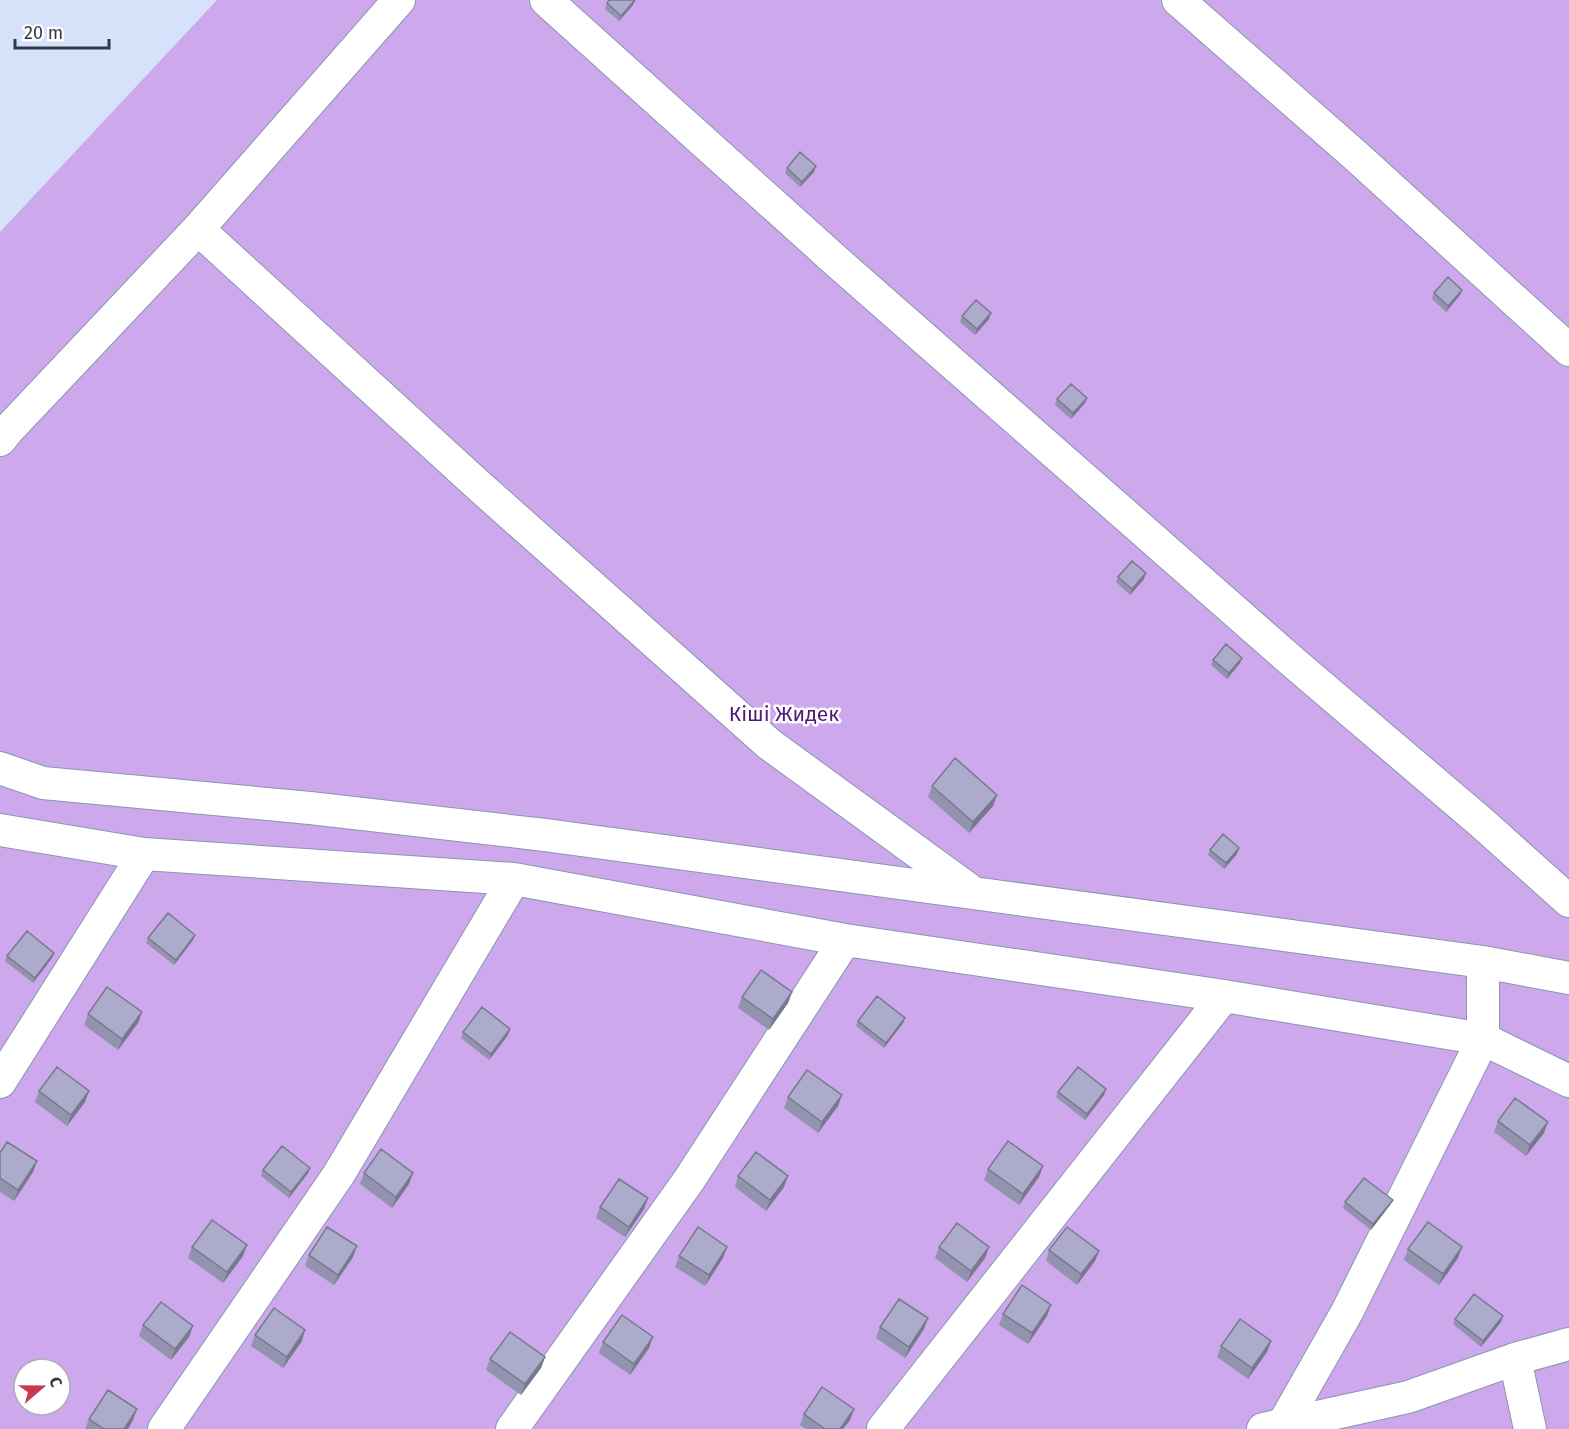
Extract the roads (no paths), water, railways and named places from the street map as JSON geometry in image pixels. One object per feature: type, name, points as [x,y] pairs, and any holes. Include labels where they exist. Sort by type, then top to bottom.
[{"type":"street","points":[[0,440],[198,230],[399,0]]},
{"type":"street","points":[[546,0],[835,260],[1293,663],[1569,901]]},
{"type":"street","points":[[1178,0],[1356,156],[1569,350]]},
{"type":"street","points":[[198,230],[478,485],[769,744],[975,894]]},
{"type":"street","points":[[0,768],[43,783],[310,807],[533,834],[1483,962],[1569,978]]},
{"type":"street","points":[[0,830],[144,854],[514,879],[845,939],[1224,996],[1483,1039],[1569,1081]]},
{"type":"street","points":[[0,1082],[144,854]]},
{"type":"street","points":[[164,1429],[339,1173],[514,879]]},
{"type":"street","points":[[512,1429],[689,1180],[845,939]]},
{"type":"street","points":[[1273,1426],[1347,1312],[1483,1039],[1483,962]]},
{"type":"street","points":[[883,1429],[1224,996]]},
{"type":"street","points":[[1273,1426],[1408,1397],[1515,1359],[1569,1344]]},
{"type":"street","points":[[1515,1359],[1530,1429]]},
{"type":"park label","name":"Кіші Жидек","points":[[784,714]]}]
